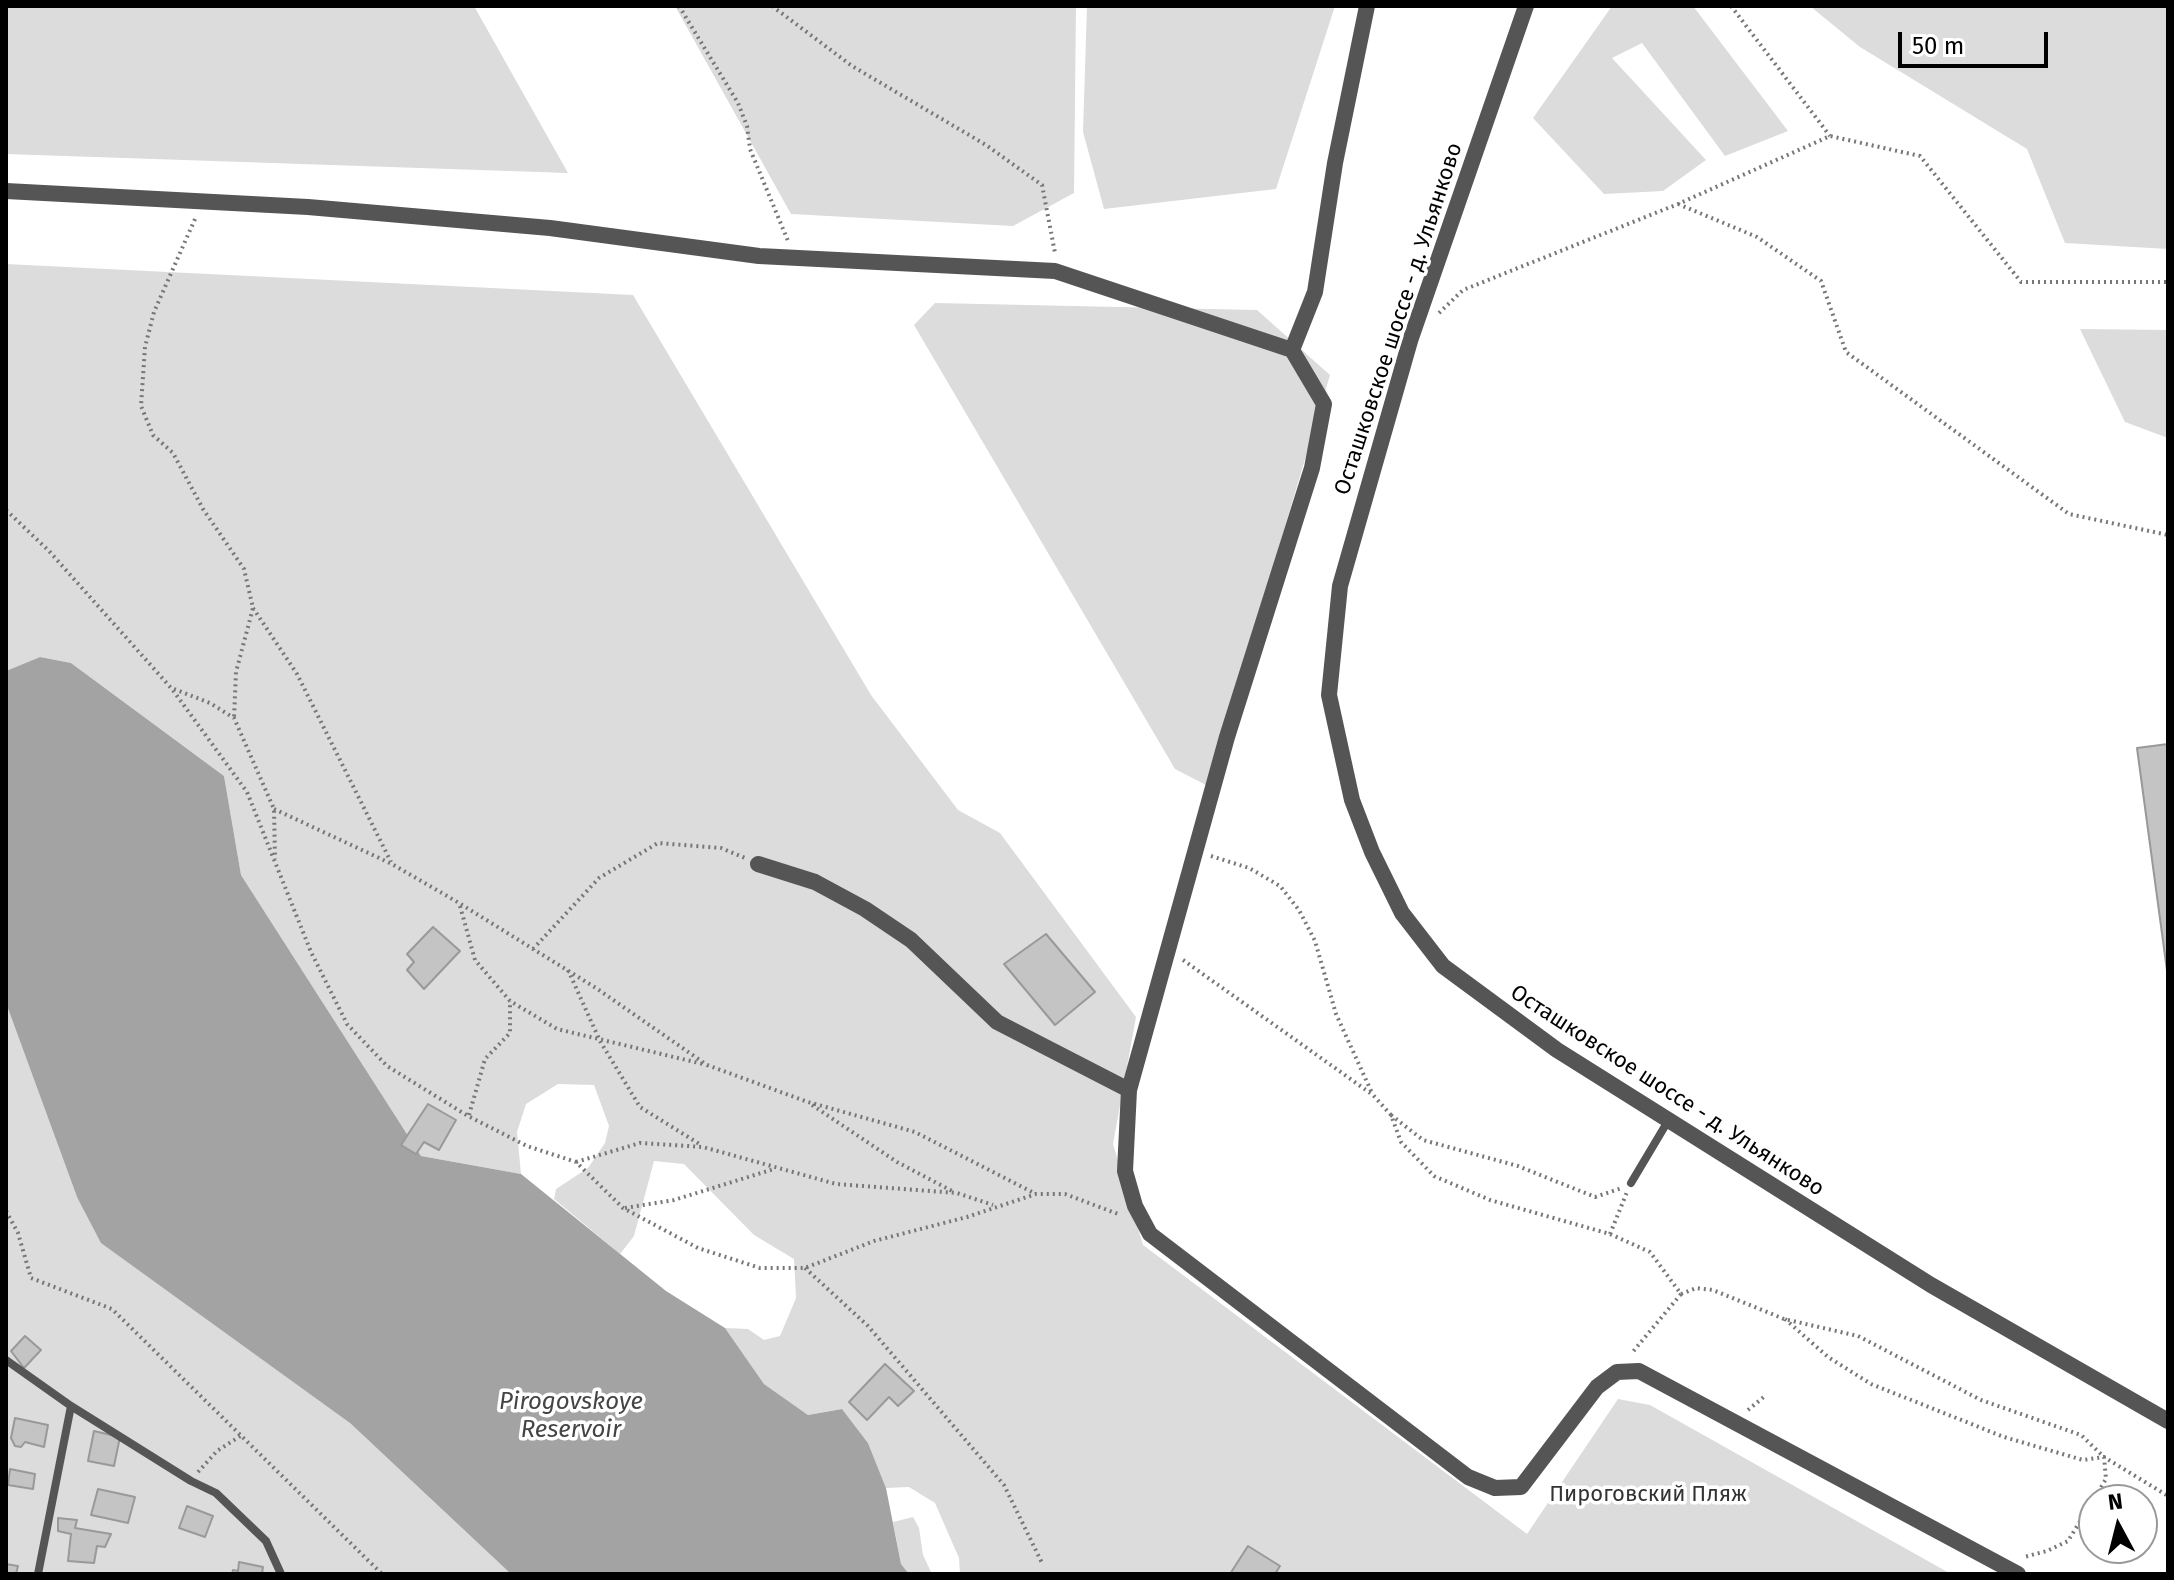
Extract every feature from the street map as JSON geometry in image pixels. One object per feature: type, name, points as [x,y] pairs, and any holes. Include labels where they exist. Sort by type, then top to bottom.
[{"type":"street","points":[[1292,350],[1315,292],[1335,163],[1367,6]]},
{"type":"street","name":"Осташковское шоссе - д. Ульянково","points":[[1526,6],[1410,341],[1367,481],[1340,586],[1329,695],[1352,800],[1372,852],[1402,913],[1443,966],[1557,1050],[1931,1285],[2168,1421]]},
{"type":"street","points":[[6,191],[308,207],[550,228],[709,252],[1055,271],[1292,350],[1324,404],[1312,468],[1227,737],[1129,1090],[1125,1171],[1135,1206],[1150,1234],[1468,1477],[1495,1488],[1521,1487],[1597,1387],[1617,1372],[1639,1371],[2018,1574]]},
{"type":"street","points":[[758,864],[815,882],[865,909],[911,940],[997,1022],[1129,1090]]},
{"type":"lane","points":[[1631,1183],[1668,1121]]},
{"type":"lane","points":[[6,1360],[71,1406],[191,1481],[216,1493],[266,1541],[281,1574]]},
{"type":"lane","points":[[38,1574],[71,1406]]},
{"type":"path","points":[[679,6],[738,103],[747,126],[750,149],[794,258]]},
{"type":"path","points":[[772,6],[852,66],[986,145],[1042,185],[1054,238],[1055,271]]},
{"type":"path","points":[[1731,6],[1830,136]]},
{"type":"path","points":[[1437,315],[1463,290],[1678,204],[1830,136],[1920,156],[2021,282],[2168,282]]},
{"type":"path","points":[[202,202],[171,282],[154,312],[145,347],[141,406],[153,435],[173,453],[203,509],[244,569],[253,608],[297,674],[332,750],[392,864]]},
{"type":"path","points":[[1678,204],[1757,237],[1821,281],[1846,352],[2069,514],[2168,535]]},
{"type":"path","points":[[6,510],[49,551],[172,689],[247,792],[311,952],[347,1024],[387,1066],[468,1116],[527,1146],[576,1162],[623,1208],[698,1248],[760,1268],[805,1268],[874,1241],[967,1217],[1036,1194],[1065,1194],[1088,1200],[1150,1234]]},
{"type":"path","points":[[253,608],[236,672],[234,718],[274,809],[275,861]]},
{"type":"path","points":[[172,689],[210,703],[234,718]]},
{"type":"path","points":[[274,809],[392,864],[459,903],[568,970],[707,1065]]},
{"type":"path","points":[[533,949],[599,878],[658,843],[721,848],[758,864]]},
{"type":"path","points":[[1195,851],[1259,874],[1280,886],[1299,910],[1315,941],[1336,1014],[1373,1095]]},
{"type":"path","points":[[459,903],[475,960],[510,1001],[557,1029],[707,1065],[808,1102],[915,1132],[1036,1194]]},
{"type":"path","points":[[1169,950],[1373,1095],[1391,1115],[1423,1140],[1518,1166],[1595,1197],[1631,1183]]},
{"type":"path","points":[[568,970],[600,1041],[640,1107],[703,1147]]},
{"type":"path","points":[[468,1116],[485,1059],[510,1033],[510,1001]]},
{"type":"path","points":[[808,1102],[897,1162],[957,1193],[996,1205]]},
{"type":"path","points":[[1391,1115],[1401,1142],[1434,1176],[1490,1200],[1610,1234],[1650,1252],[1681,1294]]},
{"type":"path","points":[[576,1162],[640,1143],[703,1147],[836,1184],[957,1193]]},
{"type":"path","points":[[623,1208],[674,1200],[777,1168]]},
{"type":"path","points":[[1610,1234],[1631,1183]]},
{"type":"path","points":[[6,1211],[18,1233],[31,1278],[112,1309],[382,1574]]},
{"type":"path","points":[[805,1268],[868,1326],[1004,1485],[1043,1565]]},
{"type":"path","points":[[1617,1372],[1681,1294],[1696,1288],[1713,1290],[1784,1319],[1858,1336],[1981,1400],[2081,1435],[2104,1457],[2168,1496]]},
{"type":"path","points":[[1784,1319],[1828,1357],[1871,1384],[2004,1437],[2083,1460],[2104,1457]]},
{"type":"path","points":[[191,1481],[217,1451],[242,1435]]},
{"type":"path","points":[[1999,1563],[2047,1551],[2068,1541],[2106,1479],[2104,1457]]},
{"type":"green space","points":[[6,6],[474,6],[568,173],[6,154]]},
{"type":"green space","points":[[675,6],[1076,6],[1074,193],[1013,226],[791,214]]},
{"type":"green space","points":[[1087,6],[1335,6],[1276,189],[1104,209],[1083,132]]},
{"type":"green space","points":[[1612,6],[1693,6],[1788,131],[1725,156],[1642,43],[1612,58],[1706,160],[1663,191],[1604,194],[1533,118]]},
{"type":"green space","points":[[1810,6],[2168,6],[2168,249],[2065,243],[2027,149],[1860,47]]},
{"type":"green space","name":"Пироговский Пляж","points":[[6,264],[633,295],[871,695],[958,810],[1000,833],[1136,1017],[1113,1144],[1143,1245],[1527,1534],[1618,1399],[1650,1405],[1951,1574],[960,1574],[959,1558],[935,1503],[909,1487],[886,1488],[868,1443],[842,1409],[808,1415],[764,1384],[725,1328],[748,1329],[764,1340],[780,1336],[796,1298],[794,1259],[754,1235],[684,1164],[654,1161],[634,1236],[620,1254],[554,1199],[556,1189],[588,1168],[605,1143],[609,1126],[594,1085],[558,1084],[526,1104],[517,1132],[521,1174],[421,1156],[241,875],[224,776],[71,663],[40,657],[6,671]]},
{"type":"green space","points":[[935,303],[1257,310],[1330,375],[1208,786],[1175,769],[914,325]]},
{"type":"green space","points":[[2080,329],[2168,330],[2168,438],[2125,422]]},
{"type":"green space","points":[[6,1003],[77,1197],[350,1423],[511,1574],[6,1574]]},
{"type":"green space","points":[[913,1517],[919,1528],[923,1555],[932,1574],[909,1574],[901,1564],[893,1522]]},
{"type":"water","name":"Pirogovskoye Reservoir","points":[[40,657],[71,663],[224,776],[241,875],[421,1156],[521,1174],[666,1291],[725,1328],[764,1384],[808,1415],[842,1409],[868,1443],[886,1488],[901,1564],[909,1574],[511,1574],[350,1423],[101,1243],[77,1197],[6,1003],[6,671]]},
{"type":"building","points":[[2168,744],[2168,978],[2137,748]]},
{"type":"building","points":[[433,927],[460,951],[424,989],[407,970],[414,962],[407,954]]},
{"type":"building","points":[[1046,934],[1095,992],[1055,1025],[1004,964]]},
{"type":"building","points":[[428,1104],[456,1120],[439,1150],[424,1142],[416,1154],[401,1145]]},
{"type":"building","points":[[25,1336],[41,1350],[24,1368],[11,1351]]},
{"type":"building","points":[[885,1364],[914,1391],[898,1406],[889,1397],[867,1420],[849,1402]]},
{"type":"building","points":[[15,1418],[48,1425],[44,1447],[25,1442],[21,1447],[15,1446],[11,1438]]},
{"type":"building","points":[[94,1431],[120,1437],[114,1466],[88,1461]]},
{"type":"building","points":[[10,1469],[35,1474],[33,1489],[8,1485]]},
{"type":"building","points":[[98,1489],[135,1497],[128,1523],[91,1515]]},
{"type":"building","points":[[187,1506],[213,1516],[205,1537],[179,1528]]},
{"type":"building","points":[[58,1518],[77,1520],[75,1528],[111,1534],[105,1547],[97,1546],[94,1563],[68,1561],[71,1534],[58,1531]]},
{"type":"building","points":[[1248,1546],[1280,1566],[1275,1574],[1230,1574]]},
{"type":"building","points":[[239,1562],[263,1567],[262,1574],[232,1574],[233,1570],[238,1571]]},
{"type":"building","points":[[6,1564],[18,1566],[16,1574],[6,1574]]}]
